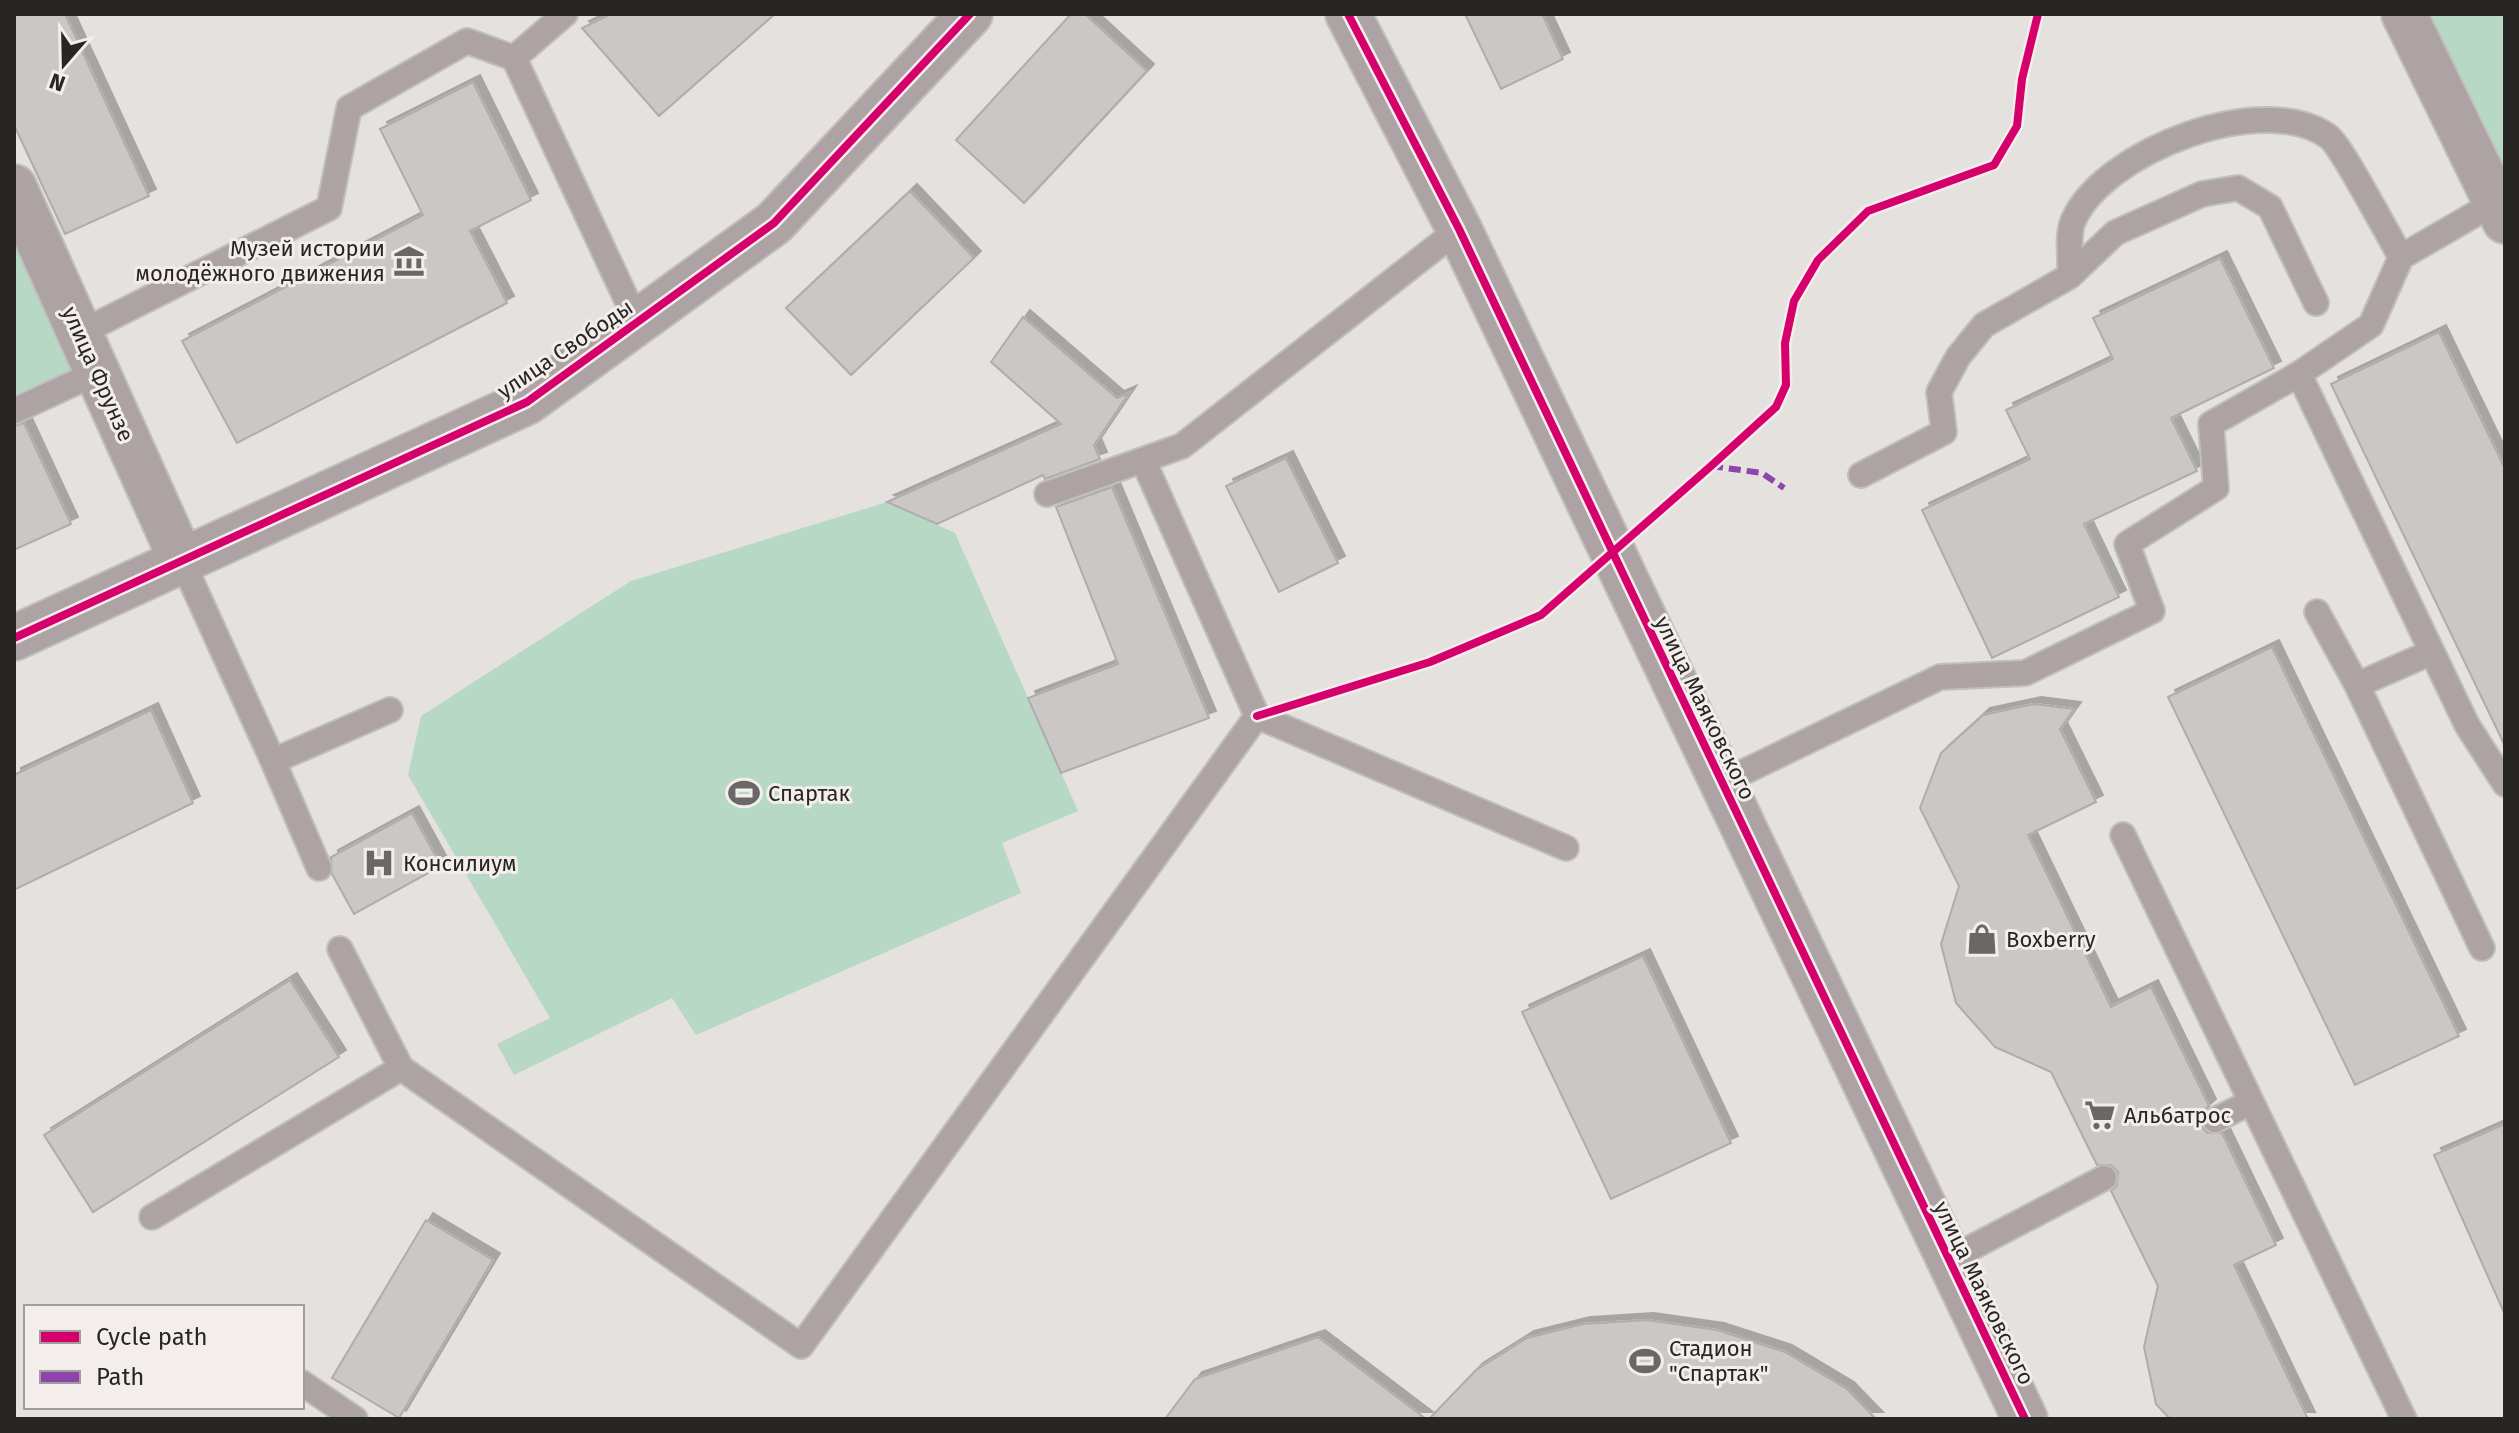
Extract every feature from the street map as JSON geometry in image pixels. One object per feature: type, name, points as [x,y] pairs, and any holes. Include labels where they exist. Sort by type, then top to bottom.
[{"type":"street","name":"улица Свободы","points":[[14,638],[527,402],[774,223],[970,14]]},
{"type":"street","name":"улица Маяковского","points":[[1348,14],[1459,229],[2025,1419]]},
{"type":"street","points":[[2404,14],[2502,207]]},
{"type":"street","name":"улица Фрунзе","points":[[16,195],[182,561]]},
{"type":"lane","points":[[514,58],[565,14]]},
{"type":"lane","points":[[80,333],[329,208],[349,108],[467,41],[514,58],[637,322]]},
{"type":"lane","points":[[2070,276],[2072,222],[2100,183],[2187,134],[2245,120],[2297,123],[2330,138],[2401,257]]},
{"type":"lane","points":[[1861,475],[1944,432],[1939,392],[1958,357],[1984,325],[2070,276],[2115,233],[2202,194],[2238,188],[2270,207],[2316,303]]},
{"type":"lane","points":[[1721,783],[1940,677],[2025,673],[2152,611],[2127,544],[2216,488],[2211,424],[2299,374],[2371,325],[2401,257],[2502,207]]},
{"type":"lane","points":[[1047,494],[1182,446],[1459,229]]},
{"type":"lane","points":[[14,411],[98,372]]},
{"type":"lane","points":[[2299,374],[2467,725],[2505,784]]},
{"type":"lane","points":[[1143,460],[1257,716],[1566,848]]},
{"type":"lane","points":[[182,561],[319,868]]},
{"type":"lane","points":[[2317,612],[2357,685],[2482,948]]},
{"type":"lane","points":[[2357,685],[2432,652]]},
{"type":"lane","points":[[273,761],[390,710]]},
{"type":"lane","points":[[340,949],[401,1068],[801,1346],[1257,716]]},
{"type":"lane","points":[[2123,835],[2404,1419]]},
{"type":"lane","points":[[152,1217],[401,1068]]},
{"type":"lane","points":[[2215,1120],[2251,1102]]},
{"type":"lane","points":[[1948,1260],[2104,1178]]},
{"type":"lane","points":[[304,1384],[355,1419]]},
{"type":"green space","points":[[2421,14],[2505,14],[2505,181]]},
{"type":"green space","points":[[14,240],[77,377],[14,406]]},
{"type":"green space","name":"Спартак","points":[[887,502],[955,533],[1078,811],[1002,843],[1021,893],[696,1035],[672,998],[514,1075],[497,1044],[550,1018],[408,775],[421,716],[631,581]]},
{"type":"building","points":[[14,14],[65,14],[149,196],[65,234],[14,125]]},
{"type":"building","points":[[611,14],[775,14],[659,116],[582,28]]},
{"type":"building","points":[[1071,14],[1085,14],[1147,71],[1024,203],[956,140]]},
{"type":"building","points":[[1465,14],[1542,14],[1563,59],[1501,89]]},
{"type":"building","name":"Музей истории молодёжного движения","points":[[473,82],[531,200],[470,231],[507,303],[237,443],[182,341],[423,215],[380,129]]},
{"type":"building","points":[[910,191],[974,258],[851,375],[786,308]]},
{"type":"building","points":[[2220,258],[2274,368],[2171,418],[2197,471],[2084,524],[2119,597],[1992,658],[1922,510],[2030,459],[2006,410],[2113,359],[2093,318]]},
{"type":"building","points":[[1023,317],[1117,398],[1129,393],[1094,445],[1100,459],[1045,479],[1043,475],[937,524],[887,502],[1061,424],[991,362]]},
{"type":"building","points":[[2439,332],[2505,469],[2505,746],[2331,384]]},
{"type":"building","points":[[24,423],[71,524],[14,550],[14,426]]},
{"type":"building","points":[[1286,458],[1338,563],[1279,592],[1226,486]]},
{"type":"building","points":[[1112,487],[1209,718],[1061,773],[1028,698],[1118,664],[1056,507]]},
{"type":"building","points":[[2272,647],[2459,1036],[2355,1085],[2168,697]]},
{"type":"building","points":[[2034,704],[2074,709],[2060,729],[2096,802],[2028,835],[2111,1007],[2151,987],[2209,1106],[2202,1112],[2201,1126],[2207,1133],[2222,1133],[2276,1245],[2234,1265],[2308,1419],[2170,1419],[2156,1404],[2144,1347],[2158,1286],[2111,1191],[2117,1185],[2118,1172],[2111,1165],[2097,1165],[2051,1072],[1995,1047],[1956,1003],[1941,944],[1959,886],[1920,808],[1941,753],[1983,715]]},
{"type":"building","points":[[151,710],[193,803],[14,890],[14,775]]},
{"type":"building","points":[[412,813],[441,866],[354,914],[332,874],[331,857]]},
{"type":"building","points":[[1643,956],[1731,1143],[1611,1199],[1522,1012]]},
{"type":"building","points":[[290,980],[339,1057],[93,1212],[44,1135]]},
{"type":"building","points":[[2505,1124],[2505,1315],[2434,1155]]},
{"type":"building","points":[[426,1220],[493,1260],[399,1418],[332,1378]]},
{"type":"building","name":"Стадион \"Спартак\"","points":[[1647,1320],[1717,1330],[1785,1352],[1847,1389],[1876,1419],[1429,1419],[1476,1370],[1527,1338],[1583,1324]]},
{"type":"building","points":[[1318,1337],[1426,1419],[1165,1419],[1195,1379]]},
{"type":"marked path","points":[[1711,466],[1762,473],[1784,488]]},
{"type":"cycle path","points":[[14,638],[527,402],[774,223],[970,14]]},
{"type":"cycle path","points":[[1348,14],[1459,229],[2025,1419]]},
{"type":"cycle path","points":[[1257,716],[1430,662],[1541,615],[1711,466],[1776,407],[1786,385],[1785,343],[1794,301],[1818,260],[1868,211],[1994,165],[2017,126],[2022,79],[2038,14]]},
{"type":"place","name":"Музей истории молодёжного движения","points":[[409,261]]},
{"type":"place","name":"Спартак","points":[[744,793]]},
{"type":"place","name":"Консилиум","points":[[379,863]]},
{"type":"place","name":"Boxberry","points":[[1982,939]]},
{"type":"place","name":"Альбатрос","points":[[2100,1115]]},
{"type":"place","name":"Стадион \"Спартак\"","points":[[1645,1361]]}]
